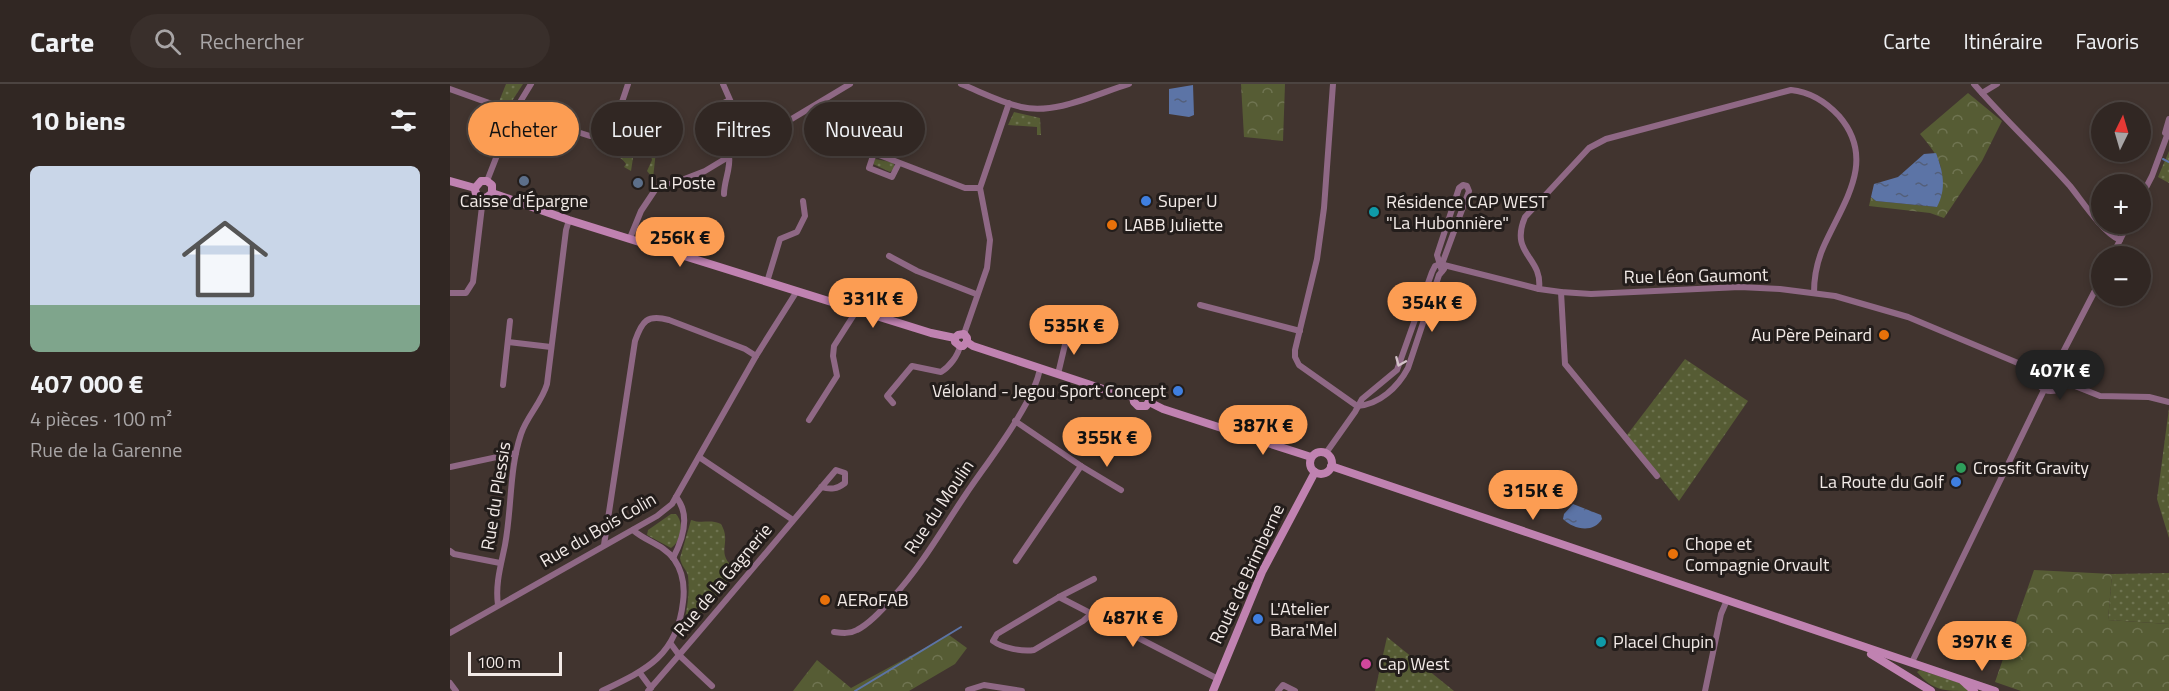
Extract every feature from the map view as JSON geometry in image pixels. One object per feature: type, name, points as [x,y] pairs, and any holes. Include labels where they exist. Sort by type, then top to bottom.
[{"type":"main road","points":[[450,181],[476,188]]},
{"type":"main road","points":[[487,181],[493,187],[492,193],[489,197],[483,198],[476,194],[476,188],[478,183],[487,181]]},
{"type":"main road","points":[[492,193],[569,220],[767,282],[962,340],[1106,390],[1133,397],[1136,392],[1144,390],[1149,395],[1149,402],[1163,409],[1311,457]]},
{"type":"main road","points":[[1316,453],[1326,453],[1332,460],[1331,466],[1325,473],[1315,472],[1311,467],[1311,457],[1316,453]]},
{"type":"main road","points":[[1331,466],[1995,691]]},
{"type":"main road","name":"Route de Brimberne","points":[[1217,687],[1262,572],[1315,472]]},
{"type":"main road","points":[[1835,638],[1877,657],[1930,691]]},
{"type":"main road","points":[[1907,676],[1912,662]]},
{"type":"main road","points":[[1961,679],[1974,691]]},
{"type":"street","points":[[520,102],[531,84]]},
{"type":"street","points":[[579,134],[590,136],[601,134],[615,120],[628,84]]},
{"type":"street","points":[[723,84],[730,100]]},
{"type":"street","points":[[792,119],[850,84]]},
{"type":"street","points":[[961,84],[1023,108],[1038,109],[1055,107],[1129,84]]},
{"type":"street","points":[[1326,453],[1355,412],[1357,406],[1362,399],[1397,370],[1439,268],[1468,191],[1467,186],[1463,184],[1459,188],[1437,255],[1439,268],[1408,368],[1401,382],[1366,406],[1357,406],[1299,365],[1295,357],[1317,259],[1324,208],[1333,84]]},
{"type":"street","points":[[1974,84],[2070,187],[2111,235],[2120,240]]},
{"type":"street","points":[[1982,93],[1997,84]]},
{"type":"street","points":[[450,89],[486,102]]},
{"type":"street","points":[[1539,289],[1540,280],[1537,269],[1522,248],[1521,227],[1525,217],[1589,148],[1606,139],[1791,90],[1811,94],[1835,112],[1849,131],[1857,160],[1851,191],[1819,260],[1814,293]]},
{"type":"street","points":[[893,403],[887,396],[912,366],[941,372],[958,353],[976,294],[987,268],[990,240],[980,188],[1009,103]]},
{"type":"street","points":[[2151,178],[2169,119]]},
{"type":"street","points":[[2162,146],[2169,130]]},
{"type":"street","points":[[898,163],[892,177],[869,168],[874,153],[965,188],[980,188]]},
{"type":"street","points":[[487,181],[497,156]]},
{"type":"street","points":[[630,238],[641,211],[657,187],[705,171],[729,156],[724,194]]},
{"type":"street","points":[[450,293],[466,293],[473,282],[483,198]]},
{"type":"street","points":[[767,282],[780,238],[797,232],[805,216],[802,201]]},
{"type":"street","name":"Rue du Plessis","points":[[498,605],[500,563],[505,545],[516,453],[522,431],[545,390],[569,220]]},
{"type":"street","points":[[2117,246],[2123,234]]},
{"type":"street","points":[[889,256],[917,271],[976,294]]},
{"type":"street","name":"Rue Léon Gaumont","points":[[1439,268],[1453,267],[1539,289],[1561,292],[1591,294],[1740,287],[1845,298],[1892,311],[2037,371]]},
{"type":"street","name":"Rue du Bois Colin","points":[[450,633],[633,530],[672,504],[756,356],[797,291]]},
{"type":"street","points":[[1561,292],[1565,364],[1657,476]]},
{"type":"street","points":[[2058,362],[2091,298]]},
{"type":"street","points":[[1200,305],[1300,331]]},
{"type":"street","points":[[809,420],[837,376],[833,356],[834,346],[857,310]]},
{"type":"street","points":[[604,545],[635,340],[643,323],[650,318],[657,317],[669,320],[745,349],[756,356]]},
{"type":"street","points":[[503,385],[510,321]]},
{"type":"street","points":[[1058,374],[1068,332]]},
{"type":"street","points":[[508,342],[551,347]]},
{"type":"street","points":[[2058,362],[2065,369],[2065,382],[2058,389],[2044,390],[2038,384],[2037,371],[2043,363],[2058,362]]},
{"type":"street","name":"Rue du Moulin","points":[[834,632],[845,633],[857,630],[877,615],[896,595],[1015,421],[1035,386],[1040,368]]},
{"type":"street","points":[[2065,382],[2100,396],[2149,397],[2169,402]]},
{"type":"street","points":[[1381,383],[1390,384],[1392,387],[1388,392]]},
{"type":"street","points":[[1912,662],[2044,390]]},
{"type":"street","points":[[1015,421],[1121,490]]},
{"type":"street","points":[[450,467],[516,453]]},
{"type":"street","points":[[699,457],[793,520]]},
{"type":"street","points":[[1016,561],[1081,466]]},
{"type":"street","name":"Rue de la Gagnerie","points":[[649,690],[821,487]]},
{"type":"street","points":[[673,558],[682,541],[685,526],[682,504],[676,497]]},
{"type":"street","points":[[602,691],[640,673],[658,659],[671,644],[681,618],[684,597],[683,577],[673,558],[666,550],[633,530]]},
{"type":"street","points":[[450,560],[452,552],[500,563]]},
{"type":"street","points":[[1091,614],[1083,621],[1030,651],[997,644],[993,641],[997,634],[1094,579]]},
{"type":"street","points":[[1059,597],[1217,687]]},
{"type":"street","points":[[1705,691],[1721,614],[1727,600]]},
{"type":"street","points":[[671,644],[679,655],[712,686]]},
{"type":"street","points":[[640,673],[649,690]]},
{"type":"street","points":[[450,683],[456,691]]},
{"type":"street","points":[[968,690],[984,685],[1022,691]]},
{"type":"street","points":[[1278,691],[1283,685],[1295,691]]},
{"type":"green space","points":[[506,84],[523,84],[511,102],[499,102]]},
{"type":"green space","points":[[1241,84],[1285,84],[1283,141],[1244,137]]},
{"type":"green space","points":[[1968,93],[2002,121],[1982,161],[1944,218],[1930,213],[1869,206],[1871,197],[1876,201],[1937,207],[1941,168],[1935,153],[1920,134]]},
{"type":"green space","points":[[1014,112],[1040,118],[1041,135],[1037,135],[1037,127],[1008,125]]},
{"type":"green space","points":[[2169,151],[2169,183],[2158,177]]},
{"type":"green space","points":[[618,156],[634,156],[631,171],[624,167],[626,164]]},
{"type":"green space","points":[[655,156],[653,178],[647,171],[651,157]]},
{"type":"green space","points":[[875,159],[891,162],[894,164],[894,169],[890,172],[873,164]]},
{"type":"green space","points":[[1685,359],[1748,401],[1679,501],[1627,435]]},
{"type":"green space","points":[[2169,408],[2169,538],[2157,499]]},
{"type":"green space","points":[[671,514],[676,514],[679,518],[681,533],[671,548],[647,535],[648,530]]},
{"type":"green space","points":[[691,520],[721,524],[725,537],[726,558],[737,570],[688,631],[683,626],[688,602],[688,576],[680,558]]},
{"type":"green space","points":[[2034,570],[2112,574],[2108,620],[2169,624],[2169,691],[2021,691],[1995,682]]},
{"type":"green space","points":[[2169,573],[2169,624],[2108,620],[2112,574]]},
{"type":"green space","points":[[949,635],[967,648],[955,664],[909,691],[793,691],[817,660],[851,688]]},
{"type":"green space","points":[[1387,637],[1454,691],[1375,691]]},
{"type":"green space","points":[[1920,670],[1963,684],[1971,691],[1940,689],[1928,683],[1917,672]]},
{"type":"water","points":[[1193,85],[1194,115],[1189,117],[1169,114],[1169,89]]},
{"type":"water","points":[[1936,153],[1943,180],[1942,193],[1937,207],[1876,201],[1871,197],[1874,184],[1898,177],[1924,154]]},
{"type":"water","points":[[1573,504],[1601,515],[1602,519],[1594,527],[1583,528],[1572,525],[1563,519],[1564,514]]},
{"type":"waterway","points":[[2163,159],[2169,162]]},
{"type":"waterway","points":[[855,691],[961,627]]},
{"type":"place","name":"Caisse d'Épargne","points":[[524,181]]},
{"type":"place","name":"La Poste","points":[[638,183]]},
{"type":"place","name":"Super U","points":[[1146,201]]},
{"type":"place","name":"Résidence CAP WEST \"La Hubonnière\"","points":[[1374,212]]},
{"type":"place","name":"LABB Juliette","points":[[1112,225]]},
{"type":"place","name":"Au Père Peinard","points":[[1884,335]]},
{"type":"place","name":"Véloland - Jegou Sport Concept","points":[[1178,391]]},
{"type":"place","name":"Crossfit Gravity","points":[[1961,468]]},
{"type":"place","name":"La Route du Golf","points":[[1956,482]]},
{"type":"place","name":"Chope et Compagnie Orvault","points":[[1673,554]]},
{"type":"place","name":"AERoFAB","points":[[825,600]]},
{"type":"place","name":"L'Atelier Bara'Mel","points":[[1258,619]]},
{"type":"place","name":"Placel Chupin","points":[[1601,642]]},
{"type":"place","name":"Cap West","points":[[1366,664]]}]
